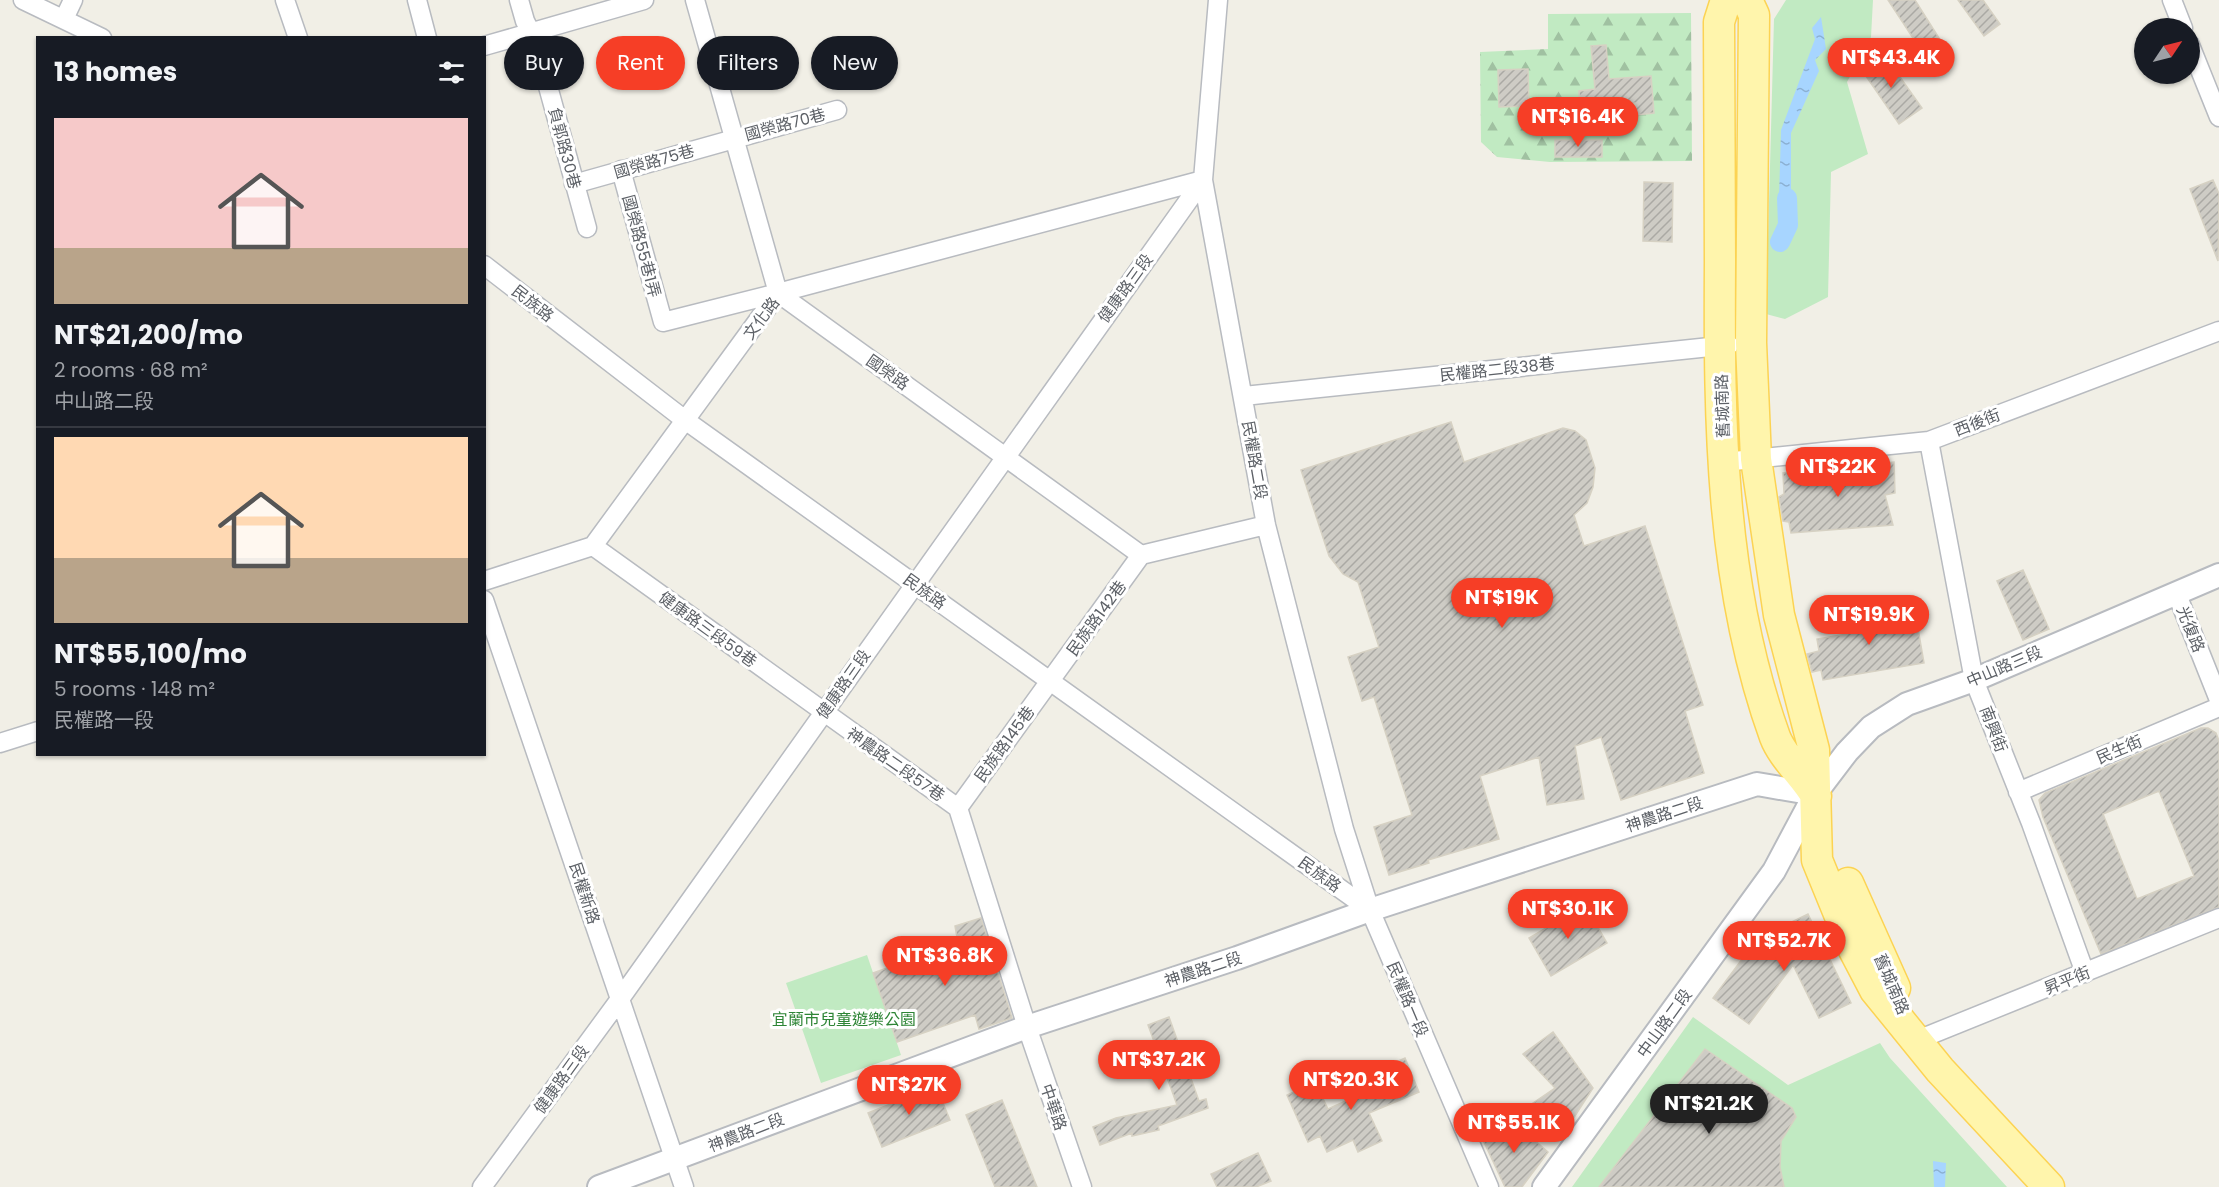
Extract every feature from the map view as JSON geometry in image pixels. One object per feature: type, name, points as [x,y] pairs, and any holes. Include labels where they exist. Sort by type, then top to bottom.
[{"type":"main road","name":"舊城南路","points":[[1726,0],[1719,22],[1720,346],[1724,462],[1732,556],[1742,620],[1776,739],[1815,794],[1847,880],[1902,1004],[1915,1041],[2049,1187]]},
{"type":"main road","name":"舊城南路","points":[[1747,0],[1754,15],[1751,343],[1756,459],[1779,615],[1814,750],[1815,794]]},
{"type":"street","points":[[23,0],[98,36]]},
{"type":"street","points":[[64,19],[73,0]]},
{"type":"street","points":[[285,0],[297,36]]},
{"type":"street","points":[[417,0],[427,36]]},
{"type":"street","name":"負郭路30巷","points":[[519,0],[536,43],[586,228]]},
{"type":"street","points":[[486,45],[644,0]]},
{"type":"street","points":[[695,0],[777,293]]},
{"type":"street","name":"民權路二段","points":[[1218,0],[1203,180],[1266,525],[1344,829],[1370,910]]},
{"type":"street","points":[[2172,0],[2179,18]]},
{"type":"street","points":[[2200,70],[2219,117]]},
{"type":"street","name":"國榮路70巷","points":[[734,138],[837,110]]},
{"type":"street","name":"國榮路75巷","points":[[574,184],[734,138]]},
{"type":"street","name":"國榮路55巷1弄","points":[[621,171],[663,322],[777,293]]},
{"type":"street","name":"文化路","points":[[593,546],[777,293],[1203,180]]},
{"type":"street","name":"健康路三段","points":[[482,1187],[620,999],[1203,180]]},
{"type":"street","name":"民族路","points":[[486,267],[685,420],[1370,910]]},
{"type":"street","name":"國榮路","points":[[777,293],[1141,555]]},
{"type":"street","name":"西後街","points":[[1724,462],[1929,441],[2219,331]]},
{"type":"street","name":"民權路二段38巷","points":[[1244,396],[1751,343]]},
{"type":"street","name":"南興街","points":[[1929,441],[1974,680],[2085,973]]},
{"type":"street","points":[[1141,555],[1266,525]]},
{"type":"street","points":[[486,580],[593,546]]},
{"type":"street","name":"健康路三段59巷","points":[[593,546],[823,711]]},
{"type":"street","name":"民族路142巷","points":[[1050,681],[1141,555]]},
{"type":"street","name":"中山路三段","points":[[1815,794],[1847,752],[1871,727],[1906,704],[1974,680],[2219,575]]},
{"type":"street","name":"光復路","points":[[2176,592],[2219,700]]},
{"type":"street","name":"民權新路","points":[[486,606],[684,1187]]},
{"type":"street","name":"民族路145巷","points":[[958,808],[1050,681]]},
{"type":"street","name":"民生街","points":[[2018,792],[2219,707]]},
{"type":"street","name":"神農路二段57巷","points":[[823,711],[958,808],[1027,1027]]},
{"type":"street","points":[[0,743],[36,732]]},
{"type":"street","name":"神農路二段","points":[[599,1187],[1027,1027],[1237,958],[1370,910],[1757,784],[1815,794]]},
{"type":"street","name":"中山路二段","points":[[1544,1187],[1774,871],[1815,794]]},
{"type":"street","name":"民權路一段","points":[[1370,910],[1489,1187]]},
{"type":"street","name":"昇平街","points":[[1915,1041],[2219,918]]},
{"type":"street","name":"中華路","points":[[1027,1027],[1082,1187]]},
{"type":"green space","points":[[1786,0],[1873,0],[1871,37],[1847,82],[1868,154],[1831,172],[1828,297],[1785,319],[1766,314],[1774,19]]},
{"type":"green space","points":[[1691,13],[1692,161],[1550,162],[1497,157],[1481,142],[1480,52],[1548,49],[1548,14]]},
{"type":"green space","name":"宜蘭市兒童遊樂公園","points":[[867,955],[901,1055],[821,1083],[786,983]]},
{"type":"green space","points":[[1693,1017],[1788,1085],[1880,1043],[1890,1058],[2007,1187],[1572,1187]]},
{"type":"water","points":[[1821,17],[1826,49],[1815,60],[1819,71],[1791,133],[1791,220],[1778,232],[1781,130],[1815,39],[1812,28]]},
{"type":"water","points":[[1933,1161],[1946,1163],[1945,1187],[1934,1187]]},
{"type":"building","points":[[1888,0],[1915,0],[1946,49],[1928,61]]},
{"type":"building","points":[[1958,0],[1983,0],[2000,24],[1984,36]]},
{"type":"building","points":[[1606,45],[1609,79],[1651,76],[1654,113],[1636,115],[1635,103],[1580,108],[1579,91],[1595,89],[1591,46]]},
{"type":"building","points":[[1883,53],[1922,108],[1899,124],[1861,69]]},
{"type":"building","points":[[1528,69],[1529,106],[1499,107],[1498,70]]},
{"type":"building","points":[[1555,140],[1602,140],[1602,157],[1555,157]]},
{"type":"building","points":[[2213,180],[2219,194],[2218,261],[2190,189]]},
{"type":"building","points":[[1644,182],[1673,183],[1672,242],[1643,241]]},
{"type":"building","points":[[1451,422],[1464,462],[1563,428],[1575,431],[1586,440],[1595,468],[1593,487],[1587,503],[1574,515],[1584,546],[1645,526],[1703,705],[1685,711],[1704,773],[1621,800],[1601,737],[1575,746],[1584,799],[1547,805],[1539,757],[1480,776],[1499,839],[1428,860],[1429,863],[1389,875],[1374,827],[1412,815],[1374,697],[1362,701],[1348,657],[1379,647],[1358,582],[1343,574],[1329,556],[1301,470]]},
{"type":"building","points":[[1894,462],[1895,493],[1885,495],[1893,525],[1791,533],[1789,522],[1783,521],[1779,497],[1784,494],[1783,473]]},
{"type":"building","points":[[2023,570],[2049,629],[2023,640],[1997,581]]},
{"type":"building","points":[[1892,607],[1894,621],[1916,617],[1924,663],[1823,680],[1821,670],[1812,672],[1807,654],[1819,651],[1817,639],[1847,634],[1847,617]]},
{"type":"building","points":[[2201,728],[2208,728],[2216,733],[2219,741],[2219,907],[2101,954],[2043,817],[2039,800],[2045,793]],"holes":[[[2159,791],[2194,876],[2137,899],[2103,814]]]},
{"type":"building","points":[[1585,905],[1607,943],[1551,976],[1529,938]]},
{"type":"building","points":[[1808,914],[1851,1003],[1819,1018],[1793,965],[1749,1024],[1713,998],[1757,939]]},
{"type":"building","points":[[981,918],[1012,1018],[979,1029],[975,1015],[897,1042],[873,973],[958,943],[955,926]]},
{"type":"building","points":[[1169,1017],[1199,1101],[1206,1099],[1208,1108],[1158,1126],[1159,1130],[1132,1136],[1132,1133],[1100,1145],[1093,1127],[1116,1118],[1177,1105],[1148,1025]]},
{"type":"building","points":[[1553,1032],[1593,1088],[1566,1130],[1533,1103],[1555,1088],[1523,1054]]},
{"type":"building","points":[[1705,1049],[1792,1108],[1796,1117],[1781,1141],[1780,1167],[1784,1187],[1599,1187]]},
{"type":"building","points":[[1405,1058],[1419,1092],[1369,1113],[1382,1141],[1358,1152],[1353,1140],[1327,1152],[1320,1136],[1308,1142],[1287,1095],[1315,1082],[1328,1109],[1368,1091],[1366,1087],[1396,1075],[1392,1064]]},
{"type":"building","points":[[936,1086],[950,1120],[882,1147],[868,1113]]},
{"type":"building","points":[[1002,1100],[1037,1187],[995,1187],[966,1115]]},
{"type":"building","points":[[1509,1118],[1548,1152],[1522,1187],[1505,1187],[1483,1140]]},
{"type":"building","points":[[1258,1153],[1271,1181],[1256,1187],[1217,1187],[1211,1174]]},
{"type":"waterway","points":[[1780,242],[1788,225],[1787,198]]}]
